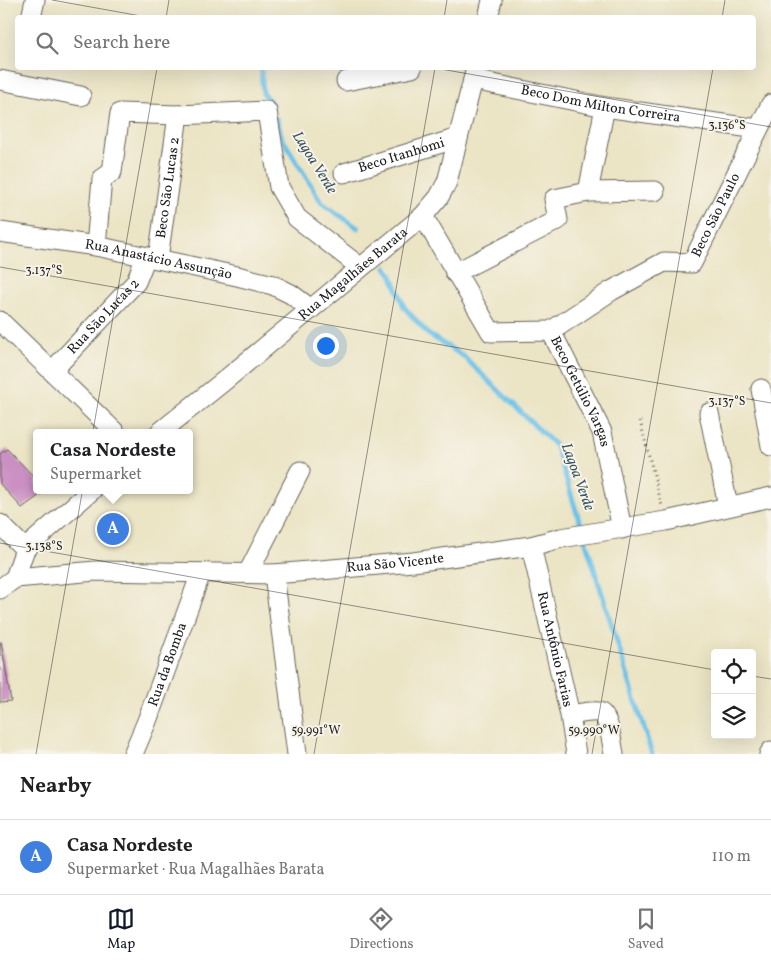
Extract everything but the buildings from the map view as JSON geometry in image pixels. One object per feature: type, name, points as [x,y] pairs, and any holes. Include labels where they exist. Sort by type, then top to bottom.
[{"type":"street","points":[[32,15],[35,0]]},
{"type":"street","points":[[489,15],[492,0]]},
{"type":"street","points":[[346,81],[402,70]]},
{"type":"street","name":"Beco Dom Milton Correira","points":[[474,74],[604,107],[758,129]]},
{"type":"street","name":"Rua Magalhães Barata","points":[[164,429],[422,216],[439,197],[447,182],[474,74]]},
{"type":"street","points":[[13,77],[82,96]]},
{"type":"street","name":"Beco São Paulo","points":[[551,331],[611,291],[664,262],[692,263],[771,104]]},
{"type":"street","points":[[588,192],[604,107]]},
{"type":"street","points":[[96,246],[102,178],[112,172],[120,113],[178,115],[267,110],[278,187],[297,218],[360,267]]},
{"type":"street","name":"Beco São Lucas 2","points":[[152,258],[178,115]]},
{"type":"street","name":"Beco Itanhomi","points":[[344,173],[458,138]]},
{"type":"street","points":[[456,273],[558,220],[554,200],[588,192],[655,191]]},
{"type":"street","name":"Beco Getúlio Vargas","points":[[422,216],[491,332],[551,331],[602,432],[622,529]]},
{"type":"street","name":"Rua Anastácio Assunção","points":[[2,235],[96,246],[237,276],[273,285],[291,294],[311,309]]},
{"type":"street","name":"Rua São Lucas 2","points":[[52,371],[136,282],[152,258]]},
{"type":"street","points":[[0,320],[112,429]]},
{"type":"street","points":[[761,389],[771,446]]},
{"type":"street","points":[[709,413],[728,506]]},
{"type":"street","points":[[248,573],[300,471]]},
{"type":"street","points":[[8,584],[25,549],[87,494]]},
{"type":"street","name":"Rua São Vicente","points":[[8,584],[96,572],[274,574],[413,562],[531,546],[583,534],[666,521],[771,497]]},
{"type":"street","points":[[0,524],[25,549]]},
{"type":"street","name":"Rua Antônio Farias","points":[[531,546],[570,715],[576,754]]},
{"type":"street","name":"Rua da Bomba","points":[[133,754],[201,573]]},
{"type":"street","points":[[274,574],[297,754]]},
{"type":"street","points":[[570,715],[602,713],[605,716],[614,754]]},
{"type":"path","points":[[640,422],[666,521]]},
{"type":"waterway","name":"Lagoa Verde","points":[[261,70],[263,93],[273,106]]},
{"type":"waterway","name":"Lagoa Verde","points":[[277,119],[282,138],[322,203],[358,228]]},
{"type":"waterway","name":"Lagoa Verde","points":[[386,267],[392,276],[404,307],[428,334],[463,356],[556,446],[652,754]]},
{"type":"place","name":"Casa Nordeste","points":[[113,529]]}]
